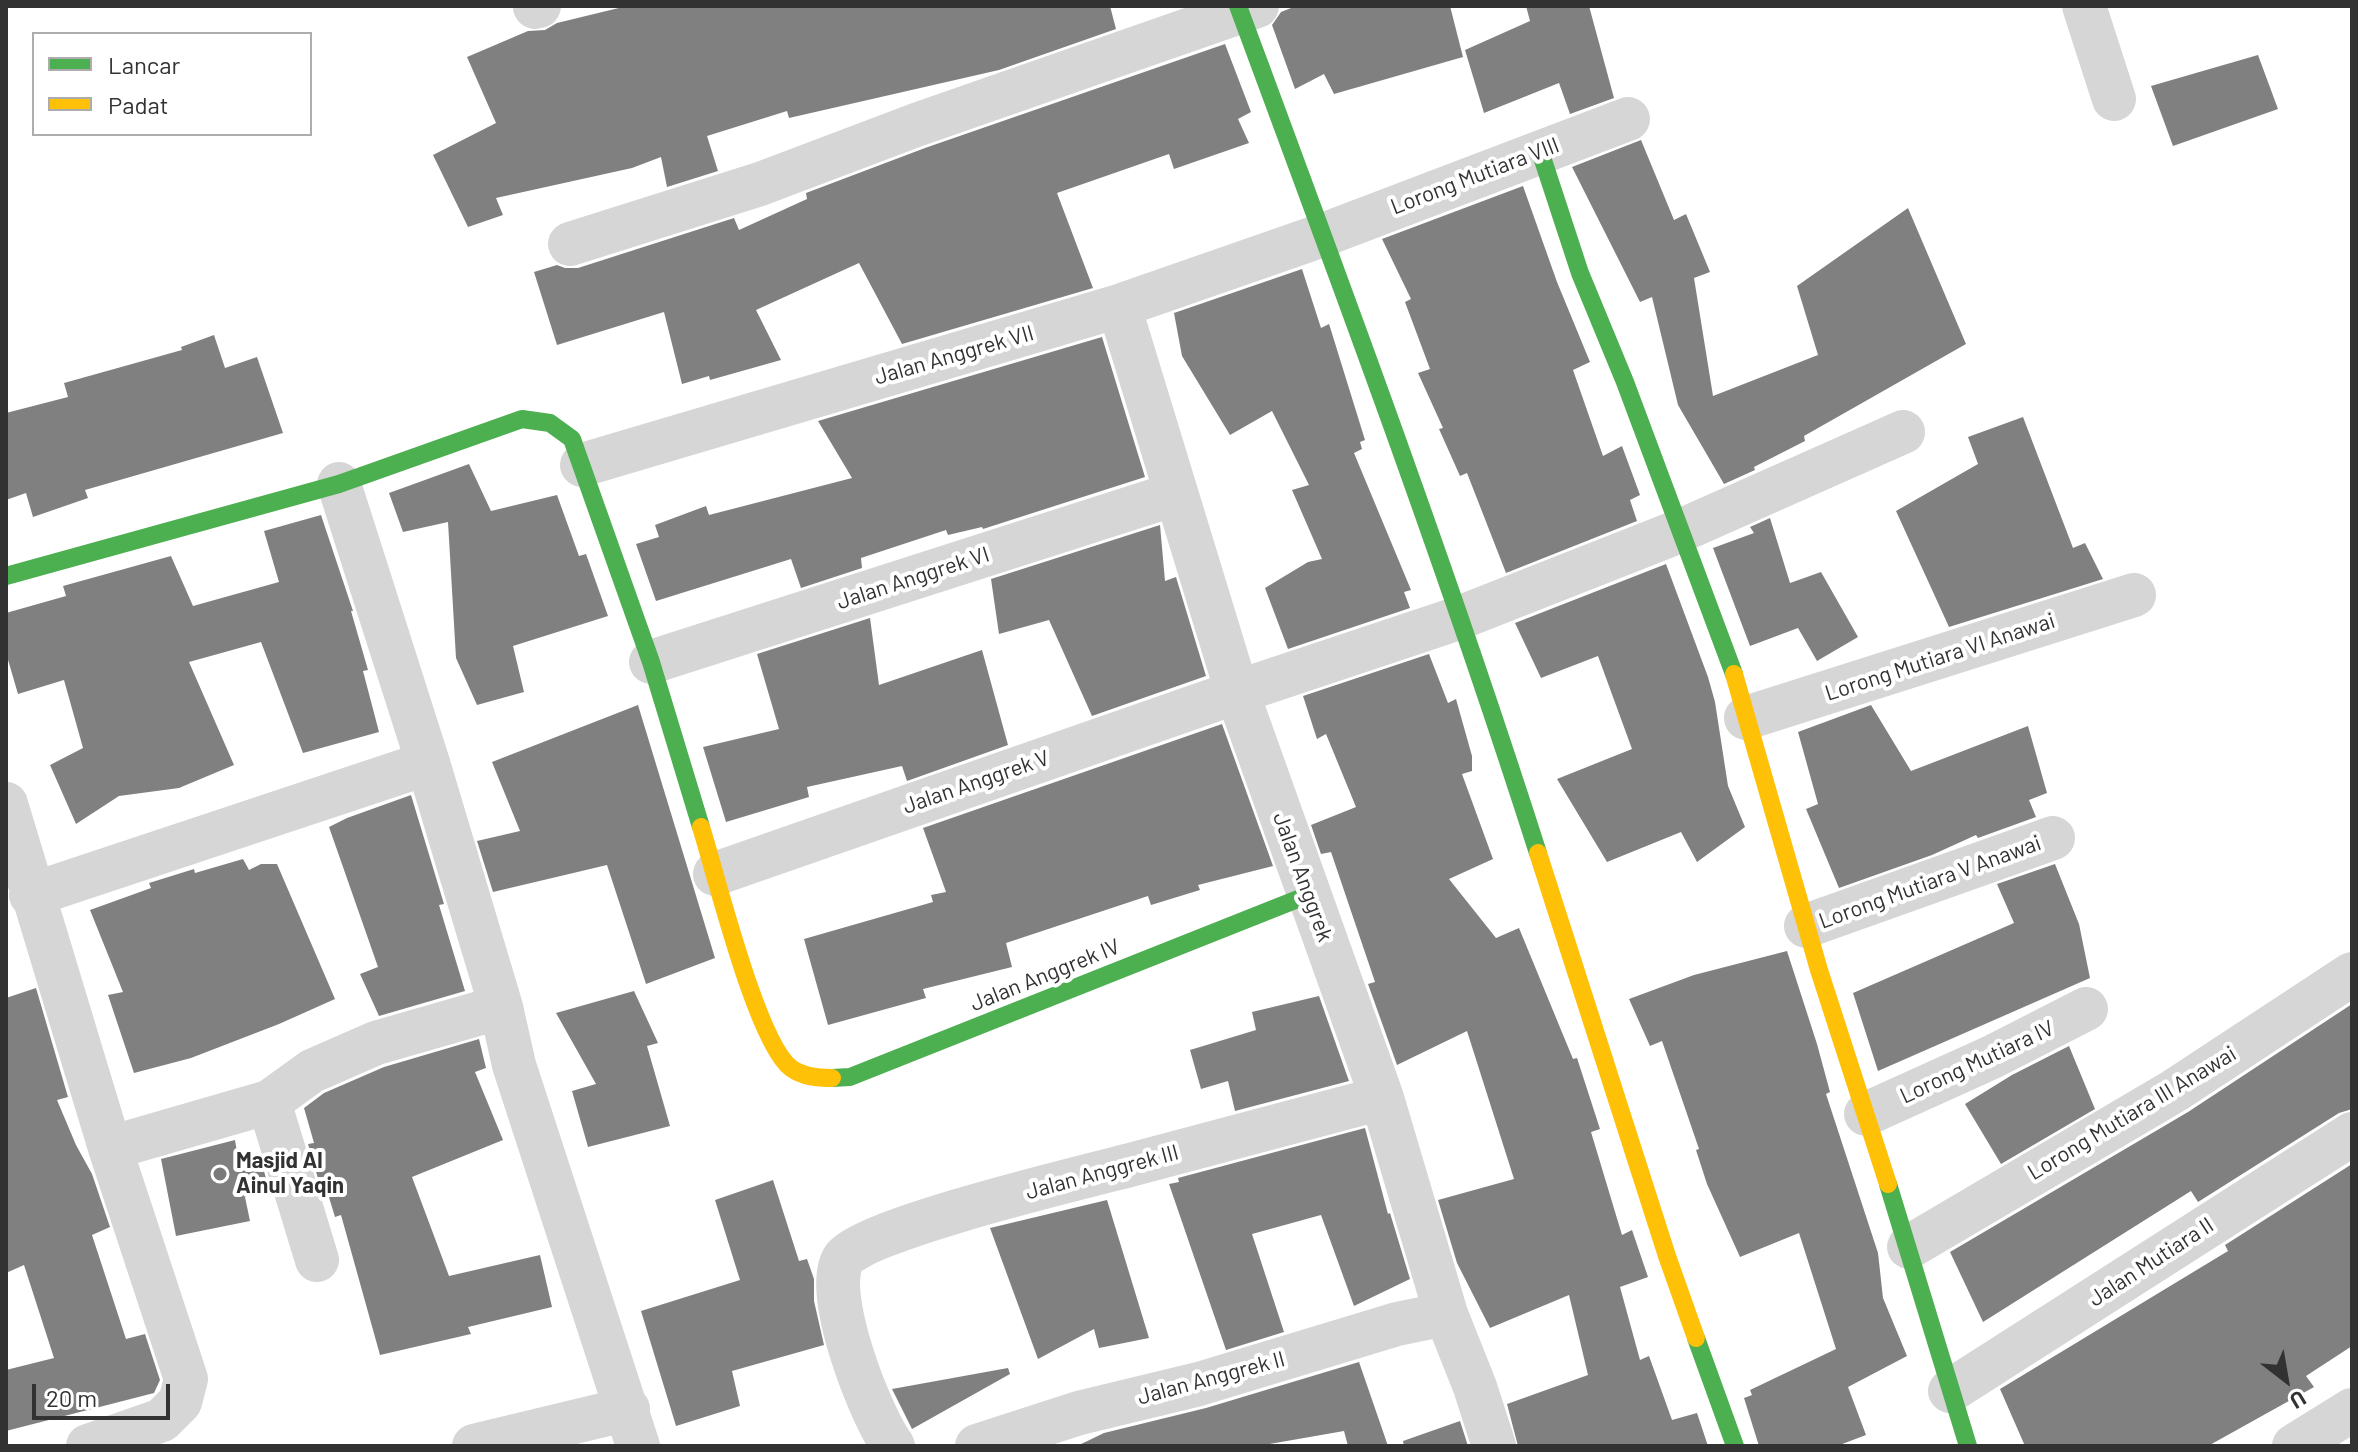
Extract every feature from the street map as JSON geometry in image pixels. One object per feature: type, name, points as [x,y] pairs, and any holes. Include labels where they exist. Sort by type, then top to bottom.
[{"type":"street","points":[[2084,6],[2114,99]]},
{"type":"street","points":[[570,244],[760,184],[1245,8],[1495,715],[1667,1256],[1735,1446]]},
{"type":"street","name":"Lorong Mutiara VIII","points":[[1323,235],[1628,119]]},
{"type":"street","points":[[1540,151],[1580,273],[1732,669],[1806,926],[1909,1247],[1968,1446]]},
{"type":"street","name":"Jalan Anggrek VII","points":[[582,465],[1119,306],[1323,235]]},
{"type":"street","name":"Jalan Anggrek","points":[[1119,306],[1237,692],[1382,1098],[1446,1314],[1494,1446]]},
{"type":"street","points":[[6,576],[339,484],[522,419],[542,419],[557,425],[572,439],[582,465],[651,662],[715,874]]},
{"type":"street","name":"Jalan Anggrek V","points":[[715,874],[1459,618],[1680,531],[1903,432]]},
{"type":"street","points":[[339,484],[428,763],[501,1007],[514,1065],[633,1428],[474,1446]]},
{"type":"street","name":"Jalan Anggrek VI","points":[[651,662],[1175,494]]},
{"type":"street","name":"Lorong Mutiara VI Anawai","points":[[1746,718],[2134,595]]},
{"type":"street","points":[[31,895],[428,763]]},
{"type":"street","points":[[6,804],[31,895],[110,1148],[186,1379],[180,1402],[162,1420],[88,1446]]},
{"type":"street","name":"Lorong Mutiara V Anawai","points":[[1806,926],[2053,838]]},
{"type":"street","name":"Jalan Anggrek IV","points":[[715,874],[758,1013],[775,1054],[796,1073],[820,1080],[850,1077],[1308,895]]},
{"type":"street","name":"Lorong Mutiara III Anawai","points":[[1909,1247],[2174,1091],[2349,983]]},
{"type":"street","points":[[110,1148],[269,1102],[312,1071],[376,1043],[501,1007]]},
{"type":"street","name":"Lorong Mutiara IV","points":[[1866,1114],[1992,1057],[2086,1009]]},
{"type":"street","name":"Jalan Anggrek III","points":[[893,1446],[884,1435],[852,1361],[841,1309],[839,1272],[844,1257],[866,1243],[957,1211],[1382,1098]]},
{"type":"street","points":[[269,1102],[317,1260]]},
{"type":"street","name":"Jalan Mutiara II","points":[[1950,1391],[2352,1134]]},
{"type":"street","name":"Jalan Anggrek II","points":[[977,1446],[1079,1413],[1199,1384],[1397,1324],[1446,1314]]},
{"type":"street","points":[[2294,1446],[2352,1410]]},
{"type":"building","points":[[627,6],[1110,6],[1116,29],[999,70],[789,118],[787,111],[707,136],[718,171],[667,187],[661,157],[632,168],[496,198],[503,215],[468,227],[433,155],[496,123],[467,57],[528,31],[545,30],[557,23]]},
{"type":"building","points":[[1296,6],[1450,6],[1463,57],[1334,94],[1324,74],[1295,89],[1272,25],[1281,12]]},
{"type":"building","points":[[1526,6],[1589,6],[1614,98],[1570,114],[1559,83],[1484,113],[1465,50],[1530,21]]},
{"type":"building","points":[[1225,44],[1251,112],[1238,119],[1249,143],[1174,169],[1169,154],[1057,193],[1093,288],[902,344],[859,263],[756,310],[781,360],[710,380],[709,376],[682,384],[664,312],[557,345],[534,272],[557,265],[578,268],[734,218],[739,230],[807,199],[806,193],[925,148]]},
{"type":"building","points":[[2258,55],[2278,109],[2173,146],[2151,86]]},
{"type":"building","points":[[1641,140],[1674,220],[1686,214],[1710,272],[1694,278],[1713,396],[1818,355],[1797,286],[1908,208],[1966,344],[1804,436],[1805,441],[1754,467],[1755,470],[1724,484],[1678,405],[1652,297],[1640,302],[1572,167]]},
{"type":"building","points":[[1523,186],[1590,362],[1573,370],[1603,456],[1622,446],[1640,495],[1630,500],[1637,521],[1506,573],[1467,473],[1460,476],[1418,373],[1430,369],[1405,302],[1411,299],[1382,239]]},
{"type":"building","points":[[1302,269],[1321,328],[1329,324],[1365,440],[1360,442],[1362,449],[1354,453],[1411,590],[1404,592],[1410,608],[1288,649],[1265,588],[1308,562],[1322,559],[1292,490],[1309,485],[1272,411],[1230,435],[1182,356],[1174,313]]},
{"type":"building","points":[[214,335],[225,368],[257,357],[283,433],[85,490],[88,498],[33,517],[26,493],[6,500],[6,413],[68,397],[64,383],[182,350],[181,347]]},
{"type":"building","points":[[1102,337],[1145,477],[983,529],[948,535],[946,530],[861,558],[862,568],[801,588],[791,559],[656,601],[636,544],[659,537],[655,525],[706,506],[709,515],[852,478],[818,421]]},
{"type":"building","points":[[2023,417],[2073,548],[2085,543],[2103,579],[1949,627],[1896,511],[1978,464],[1968,437]]},
{"type":"building","points":[[469,464],[491,511],[557,495],[579,556],[586,554],[608,616],[513,646],[524,692],[477,705],[456,658],[448,522],[403,532],[389,493]]},
{"type":"building","points":[[321,515],[353,611],[368,670],[363,671],[379,732],[303,753],[261,642],[189,662],[234,765],[179,788],[119,796],[76,824],[50,765],[83,748],[64,680],[18,694],[6,653],[6,613],[66,596],[63,586],[171,556],[193,606],[279,582],[264,531]]},
{"type":"building","points":[[1770,518],[1790,583],[1821,572],[1858,637],[1817,661],[1798,628],[1750,646],[1713,548],[1754,533],[1750,527]]},
{"type":"building","points":[[1160,525],[1165,581],[1176,577],[1206,676],[1092,716],[1049,620],[999,634],[991,579]]},
{"type":"building","points":[[1666,564],[1708,677],[1728,786],[1745,827],[1697,862],[1681,832],[1607,862],[1557,779],[1632,749],[1598,656],[1541,678],[1515,623]]},
{"type":"building","points":[[870,618],[879,685],[982,650],[1008,745],[907,781],[902,766],[807,787],[809,797],[726,822],[703,747],[779,729],[757,654]]},
{"type":"building","points":[[1429,654],[1448,703],[1456,699],[1472,756],[1472,771],[1462,774],[1493,859],[1449,879],[1496,938],[1519,928],[1573,1059],[1577,1058],[1600,1129],[1591,1132],[1622,1235],[1632,1230],[1648,1277],[1620,1287],[1640,1360],[1649,1356],[1672,1420],[1697,1413],[1708,1446],[1518,1446],[1507,1404],[1588,1375],[1569,1295],[1490,1328],[1457,1263],[1438,1200],[1514,1179],[1467,1031],[1397,1065],[1368,984],[1375,982],[1331,852],[1321,854],[1311,825],[1356,807],[1326,734],[1317,739],[1303,696]]},
{"type":"building","points":[[638,705],[715,958],[646,984],[607,865],[493,892],[477,841],[520,831],[492,762]]},
{"type":"building","points":[[1871,705],[1911,771],[2028,726],[2047,793],[2029,800],[2036,817],[1978,838],[1976,835],[1932,855],[1839,888],[1806,809],[1818,804],[1798,732]]},
{"type":"building","points":[[1222,724],[1273,866],[1198,885],[1200,890],[1151,905],[1148,896],[1006,943],[1012,967],[923,989],[926,998],[828,1025],[804,939],[933,902],[931,895],[946,892],[923,828]]},
{"type":"building","points":[[411,795],[444,904],[439,905],[465,991],[379,1016],[360,974],[378,967],[329,827]]},
{"type":"building","points":[[243,859],[249,870],[261,864],[277,864],[335,999],[191,1058],[134,1073],[108,995],[123,992],[90,910],[151,888],[149,883],[194,869],[195,873]]},
{"type":"building","points":[[2055,864],[2079,924],[2090,978],[1878,1071],[1853,993],[2014,923],[1997,884]]},
{"type":"building","points":[[1787,951],[1817,1044],[1830,1092],[1826,1094],[1878,1253],[1883,1298],[1907,1356],[1848,1387],[1866,1435],[1837,1446],[1759,1446],[1744,1398],[1752,1395],[1750,1390],[1836,1349],[1799,1233],[1740,1257],[1707,1184],[1696,1150],[1699,1149],[1662,1041],[1650,1046],[1629,999],[1694,975]]},
{"type":"building","points":[[36,988],[68,1097],[57,1100],[92,1174],[110,1227],[92,1235],[126,1339],[145,1334],[160,1380],[154,1393],[6,1431],[6,1370],[54,1358],[24,1265],[6,1273],[6,998]]},
{"type":"building","points":[[634,991],[658,1043],[647,1046],[670,1126],[588,1147],[572,1091],[596,1084],[556,1013]]},
{"type":"building","points":[[1319,996],[1349,1081],[1235,1111],[1228,1081],[1201,1089],[1190,1050],[1256,1030],[1252,1012]]},
{"type":"building","points":[[2352,1004],[2352,1109],[2339,1113],[2198,1202],[2191,1191],[1983,1322],[1950,1252],[2188,1112]]},
{"type":"building","points":[[479,1039],[486,1068],[475,1072],[503,1140],[412,1177],[449,1276],[540,1255],[552,1307],[468,1327],[471,1334],[380,1355],[341,1215],[335,1217],[324,1181],[319,1182],[308,1144],[314,1143],[304,1108],[324,1093],[384,1067]]},
{"type":"building","points":[[2069,1046],[2095,1109],[2001,1164],[1965,1104],[2012,1075]]},
{"type":"building","points":[[1365,1128],[1388,1214],[1410,1279],[1354,1306],[1321,1215],[1252,1234],[1284,1332],[1226,1350],[1169,1184],[1179,1182],[1178,1178]]},
{"type":"building","name":"Masjid Al Ainul Yaqin","points":[[235,1140],[238,1158],[259,1154],[270,1192],[245,1197],[250,1221],[176,1236],[161,1159]]},
{"type":"building","points":[[2352,1164],[2352,1346],[2306,1376],[2314,1387],[2208,1446],[2025,1446],[2000,1389],[2228,1251],[2225,1245]]},
{"type":"building","points":[[773,1180],[799,1261],[807,1259],[814,1279],[814,1301],[824,1345],[732,1371],[740,1406],[676,1426],[641,1311],[740,1280],[715,1200]]},
{"type":"building","points":[[1107,1200],[1149,1338],[1099,1348],[1094,1329],[1038,1359],[990,1228]]},
{"type":"building","points":[[1359,1362],[1388,1446],[1348,1446],[1344,1431],[1258,1446],[1077,1446],[1104,1433],[1206,1408]]},
{"type":"building","points":[[1008,1368],[1010,1374],[912,1429],[892,1389]]},
{"type":"building","points":[[1460,1421],[1468,1446],[1404,1446],[1403,1441]]},
{"type":"traffic: fast","points":[[1238,6],[1431,534],[1538,853]]},
{"type":"traffic: fast","points":[[1540,151],[1580,273],[1625,382],[1734,674]]},
{"type":"traffic: fast","points":[[6,576],[339,484],[522,419],[550,423],[572,439],[651,662],[701,827]]},
{"type":"traffic: fast","points":[[832,1078],[850,1077],[1308,895]]},
{"type":"traffic: fast","points":[[1888,1184],[1968,1446]]},
{"type":"traffic: fast","points":[[1696,1338],[1735,1446]]},
{"type":"traffic: slow","points":[[1734,674],[1819,970],[1888,1184]]},
{"type":"traffic: slow","points":[[701,827],[752,993],[778,1052],[791,1068],[800,1073],[832,1078]]},
{"type":"traffic: slow","points":[[1538,853],[1696,1338]]},
{"type":"place","name":"Masjid Al Ainul Yaqin","points":[[220,1174]]}]
